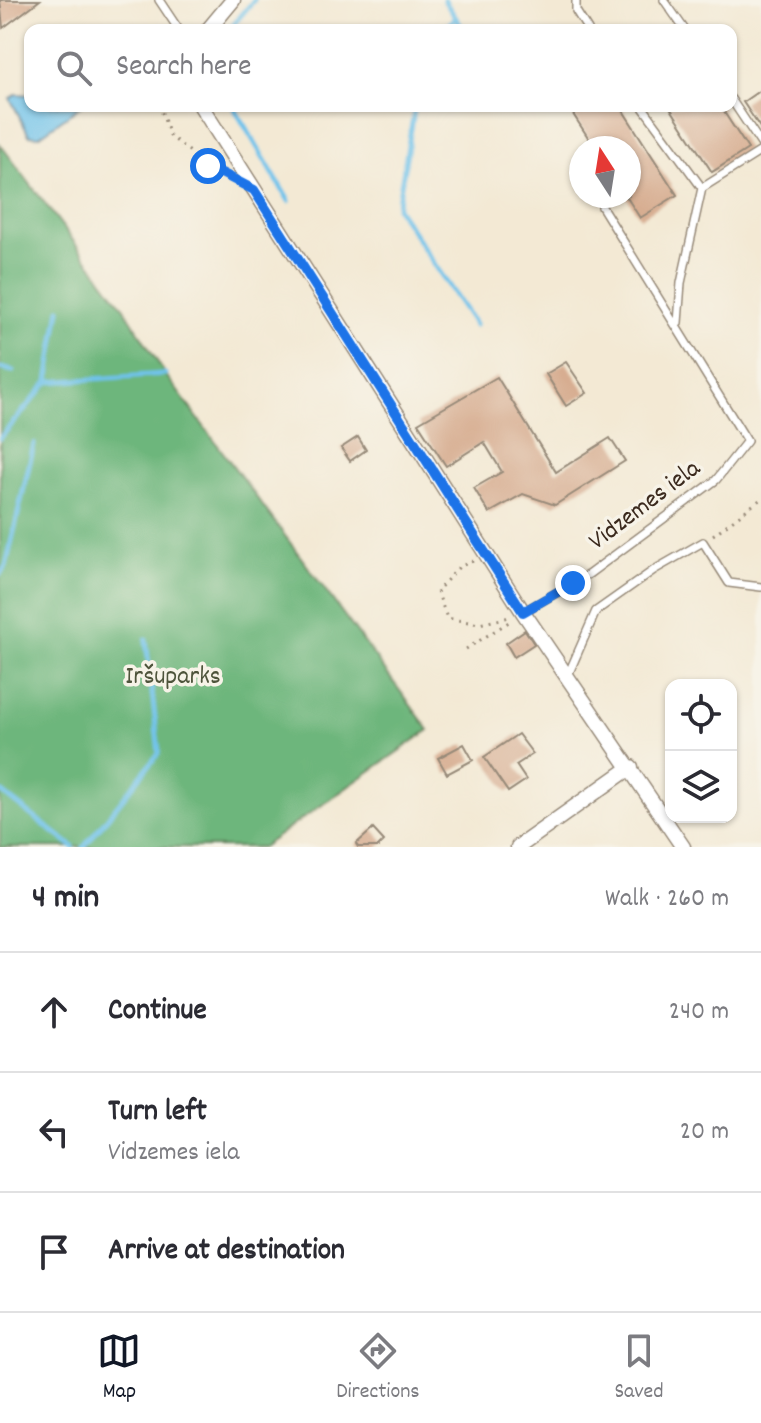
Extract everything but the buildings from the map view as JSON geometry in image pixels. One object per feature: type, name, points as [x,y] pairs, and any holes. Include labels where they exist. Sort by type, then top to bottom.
[{"type":"street","points":[[213,24],[233,0]]},
{"type":"street","points":[[205,112],[523,612],[683,847]]},
{"type":"street","points":[[518,847],[631,767]]},
{"type":"lane","points":[[159,0],[175,24]]},
{"type":"lane","points":[[576,0],[576,11],[584,24]]},
{"type":"lane","points":[[664,0],[681,24]]},
{"type":"lane","points":[[737,108],[761,144]]},
{"type":"lane","points":[[646,112],[702,188]]},
{"type":"lane","points":[[677,325],[681,283],[702,188],[761,151]]},
{"type":"lane","name":"Vidzemes iela","points":[[523,612],[589,574],[716,480],[747,441],[603,208]]},
{"type":"lane","points":[[568,675],[596,611],[654,570],[703,542],[729,583],[761,587]]},
{"type":"path","points":[[162,112],[170,136],[208,166],[231,178]]},
{"type":"path","points":[[703,542],[761,499]]},
{"type":"path","points":[[487,555],[459,567],[437,591],[447,618],[479,624],[523,612]]},
{"type":"path","points":[[466,649],[523,612]]},
{"type":"green space","name":"Iršuparks","points":[[0,144],[124,308],[165,374],[429,730],[262,847],[0,847]]},
{"type":"water","points":[[16,94],[24,95],[24,112],[73,112],[39,136],[29,135],[10,98]]},
{"type":"waterway","points":[[234,24],[254,0]]},
{"type":"waterway","points":[[444,0],[460,24]]},
{"type":"waterway","points":[[449,24],[456,18]]},
{"type":"waterway","points":[[237,112],[289,201]]},
{"type":"waterway","points":[[414,112],[397,208],[475,325]]},
{"type":"waterway","points":[[48,382],[60,309]]},
{"type":"waterway","points":[[0,368],[13,371]]},
{"type":"waterway","points":[[0,438],[48,382],[165,374]]},
{"type":"waterway","points":[[0,574],[6,566],[34,444]]},
{"type":"waterway","points":[[84,847],[159,753],[146,640]]},
{"type":"waterway","points":[[0,791],[73,847]]},
{"type":"route","points":[[208,166],[254,190],[523,612],[573,583]]}]
